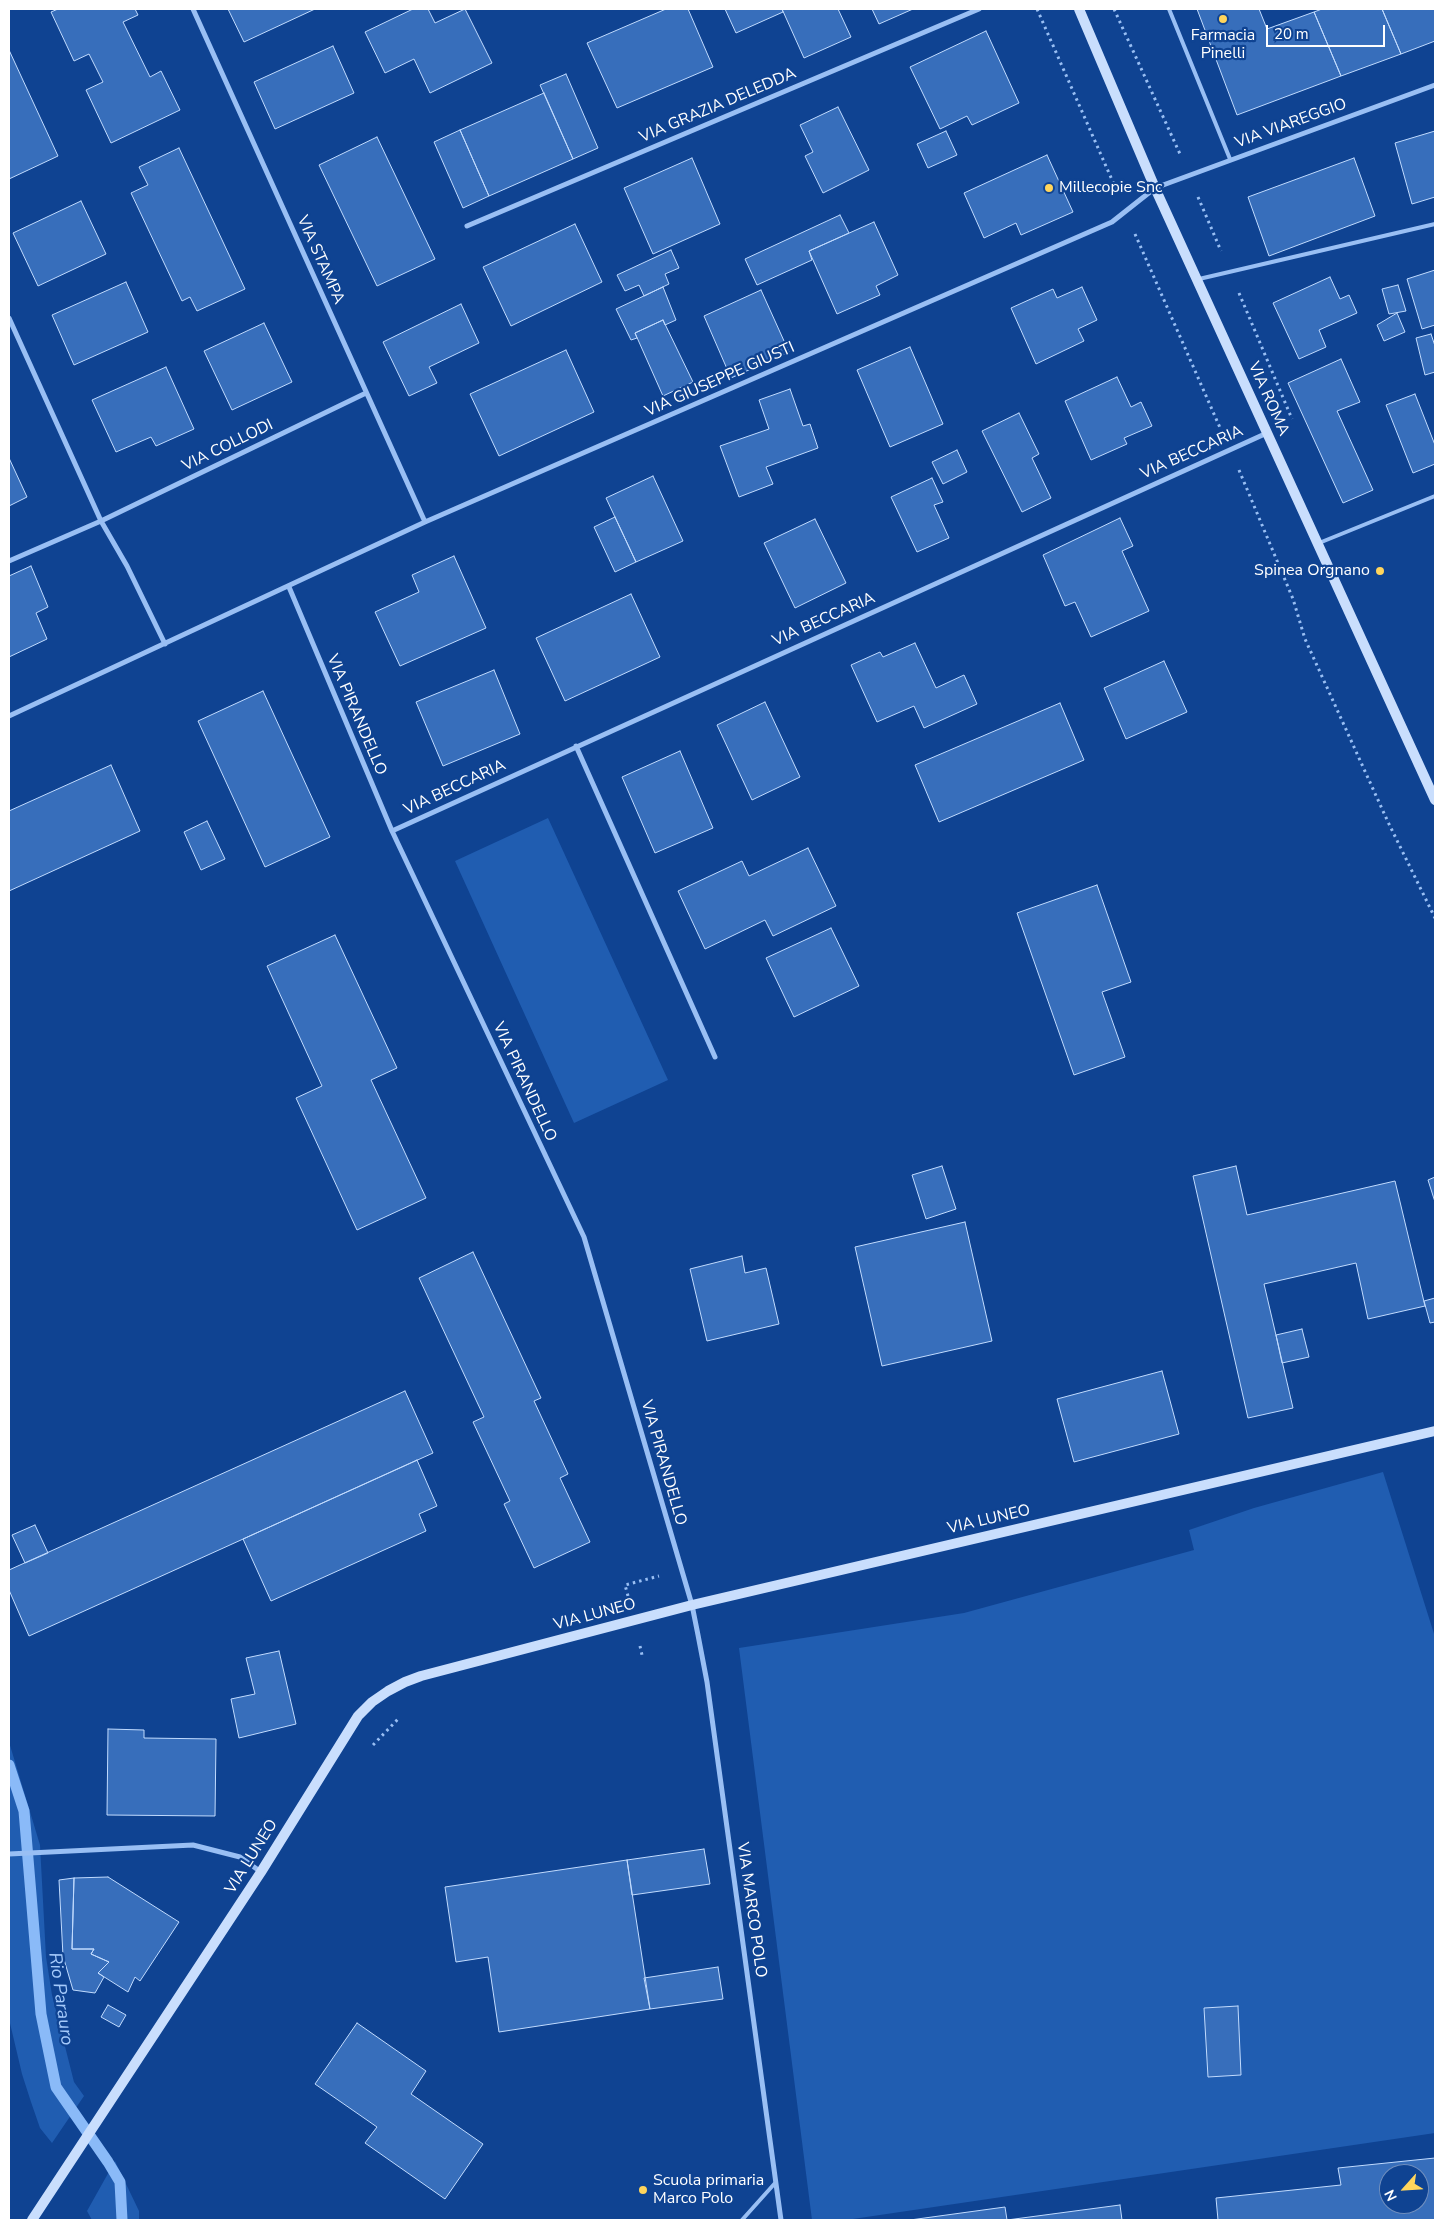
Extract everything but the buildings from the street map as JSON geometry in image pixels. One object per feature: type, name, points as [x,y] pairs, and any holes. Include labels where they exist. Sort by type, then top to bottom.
[{"type":"street","name":"VIA STAMPA","points":[[193,9],[425,522]]},
{"type":"street","name":"VIA GRAZIA DELEDDA","points":[[467,226],[979,9]]},
{"type":"street","name":"VIA ROMA","points":[[1079,9],[1155,188],[1435,800]]},
{"type":"street","name":"VIA VIAREGGIO","points":[[1155,188],[1435,85]]},
{"type":"street","name":"VIA GIUSEPPE GIUSTI","points":[[289,587],[425,522],[1112,222],[1155,188]]},
{"type":"street","points":[[9,318],[101,520],[127,566],[165,644]]},
{"type":"street","name":"VIA COLLODI","points":[[9,561],[101,520],[366,393]]},
{"type":"street","name":"VIA BECCARIA","points":[[392,831],[1266,433]]},
{"type":"street","points":[[9,716],[289,587]]},
{"type":"street","name":"VIA PIRANDELLO","points":[[289,587],[392,831],[584,1237],[692,1605]]},
{"type":"street","points":[[576,746],[715,1057]]},
{"type":"street","name":"VIA LUNEO","points":[[32,2220],[261,1872],[358,1716],[372,1702],[388,1691],[422,1676],[692,1605],[1435,1431]]},
{"type":"street","name":"VIA MARCO POLO","points":[[692,1605],[707,1682],[781,2220]]},
{"type":"street","points":[[9,1854],[59,1850],[193,1845],[240,1857],[261,1872]]},
{"type":"lane","points":[[1169,9],[1230,159]]},
{"type":"lane","points":[[1197,280],[1435,224]]},
{"type":"lane","points":[[1317,544],[1435,496]]},
{"type":"lane","points":[[742,2220],[776,2182]]},
{"type":"path","points":[[1114,9],[1244,304]]},
{"type":"path","points":[[1239,470],[1293,599],[1305,639],[1388,822],[1435,918]]},
{"type":"path","points":[[370,1748],[406,1712]]},
{"type":"shaded area","points":[[548,818],[668,1080],[574,1123],[455,861]]},
{"type":"shaded area","points":[[1383,1472],[1435,1637],[1435,2133],[846,2220],[812,2220],[739,1648],[964,1613],[1194,1550],[1189,1530],[1254,1508]]},
{"type":"shaded area","points":[[9,1742],[40,1845],[46,1957],[52,1995],[74,2082],[84,2096],[52,2143],[40,2128],[22,2074],[9,2019]]},
{"type":"shaded area","points":[[115,2161],[139,2211],[139,2220],[92,2220],[87,2211]]},
{"type":"waterway","name":"Rio Parauro","points":[[9,1765],[24,1811],[41,2014],[56,2087],[120,2182],[122,2220]]},
{"type":"place","name":"Farmacia Pinelli","points":[[1223,19]]},
{"type":"place","name":"Millecopie Snc","points":[[1049,188]]},
{"type":"place","name":"Spinea Orgnano","points":[[1380,571]]},
{"type":"place","name":"Scuola primaria Marco Polo","points":[[643,2190]]}]
